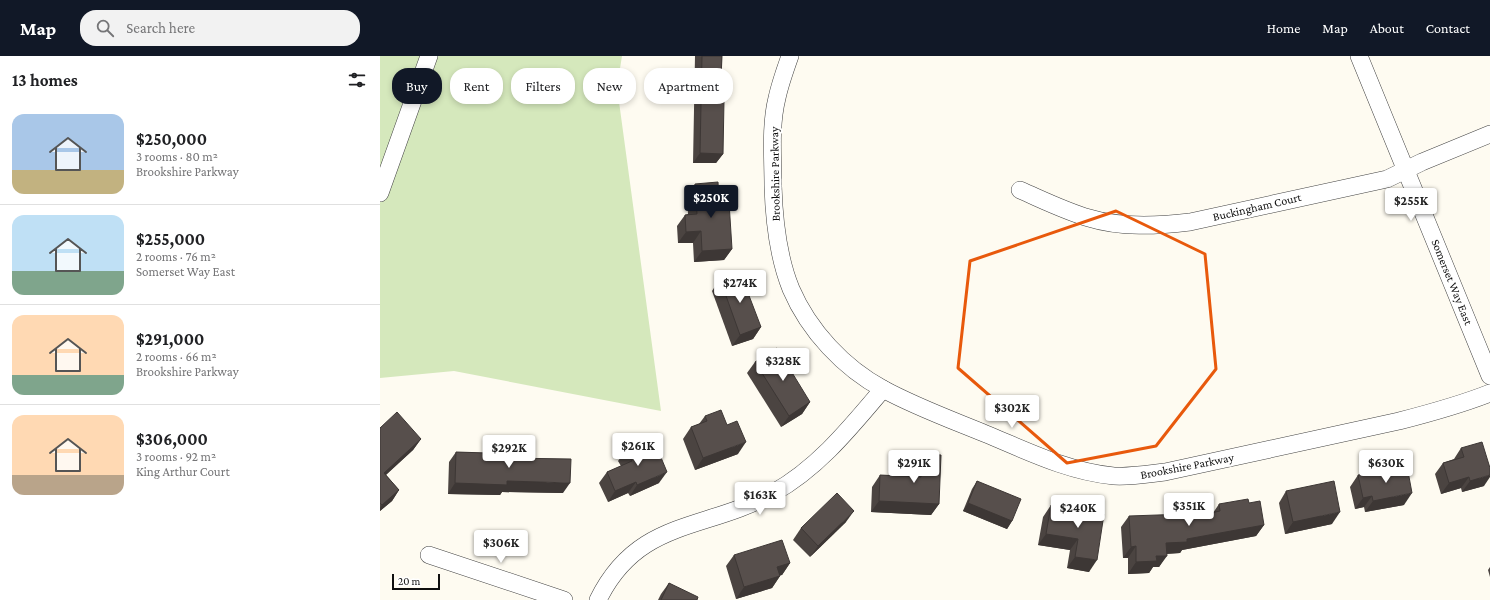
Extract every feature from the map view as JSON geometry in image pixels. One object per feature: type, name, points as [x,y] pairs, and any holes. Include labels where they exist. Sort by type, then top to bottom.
[{"type":"street","points":[[380,193],[429,56]]},
{"type":"street","name":"Brookshire Parkway","points":[[790,56],[776,99],[773,124],[774,202],[776,225],[785,271],[801,309],[822,338],[847,364],[883,389],[934,413],[1052,461],[1096,474],[1115,476],[1138,476],[1164,472],[1384,424],[1437,412],[1490,393]]},
{"type":"street","name":"Somerset Way East","points":[[1358,56],[1490,376]]},
{"type":"street","name":"Buckingham Court","points":[[1020,190],[1069,211],[1096,220],[1133,225],[1170,225],[1190,222],[1387,179],[1422,162],[1490,134]]},
{"type":"street","points":[[598,600],[613,574],[643,545],[677,529],[759,501],[790,483],[824,455],[883,389]]},
{"type":"street","points":[[429,555],[564,600]]},
{"type":"highlighted area","points":[[1116,211],[1205,254],[1216,369],[1156,446],[1067,463],[958,368],[970,261]]},
{"type":"green space","points":[[380,56],[622,56],[620,68],[583,68],[583,104],[619,104],[661,411],[454,371],[380,378]]},
{"type":"building","points":[[702,56],[722,56],[721,68],[702,68]]},
{"type":"building","points":[[701,104],[724,104],[723,154],[700,153]]},
{"type":"building","points":[[718,182],[719,203],[729,202],[732,249],[702,251],[701,231],[686,232],[685,215],[697,214],[695,184]]},
{"type":"building","points":[[740,272],[761,327],[740,335],[720,279]]},
{"type":"building","points":[[777,348],[810,402],[789,416],[755,362]]},
{"type":"building","points":[[721,410],[727,425],[737,421],[746,442],[703,458],[691,427],[707,421],[705,416]]},
{"type":"building","points":[[397,412],[421,439],[384,473],[399,490],[382,505],[380,503],[380,428]]},
{"type":"building","points":[[1482,442],[1490,468],[1490,475],[1470,481],[1469,477],[1449,483],[1443,463],[1464,457],[1461,448]]},
{"type":"building","points":[[641,443],[643,448],[655,443],[667,472],[637,485],[636,482],[615,491],[607,472],[632,461],[626,450]]},
{"type":"building","points":[[488,448],[508,448],[508,458],[571,459],[570,483],[507,481],[507,485],[455,483],[456,452],[487,453]]},
{"type":"building","points":[[922,454],[941,455],[939,504],[879,501],[880,475],[921,477]]},
{"type":"building","points":[[1407,466],[1412,493],[1373,501],[1372,496],[1363,498],[1358,475]]},
{"type":"building","points":[[977,481],[1021,499],[1012,521],[968,503]]},
{"type":"building","points":[[1334,481],[1340,512],[1293,522],[1286,491]]},
{"type":"building","points":[[837,493],[854,511],[818,546],[801,528]]},
{"type":"building","points":[[1248,499],[1249,503],[1260,501],[1264,525],[1187,539],[1187,542],[1166,543],[1167,556],[1156,556],[1157,561],[1136,562],[1136,546],[1131,547],[1129,516],[1186,514],[1187,518],[1220,511],[1219,504]]},
{"type":"building","points":[[1051,505],[1104,514],[1097,560],[1075,557],[1078,539],[1046,534]]},
{"type":"building","points":[[782,540],[790,563],[777,567],[780,576],[744,587],[734,555]]},
{"type":"building","points":[[669,583],[698,597],[697,600],[661,600]]}]
